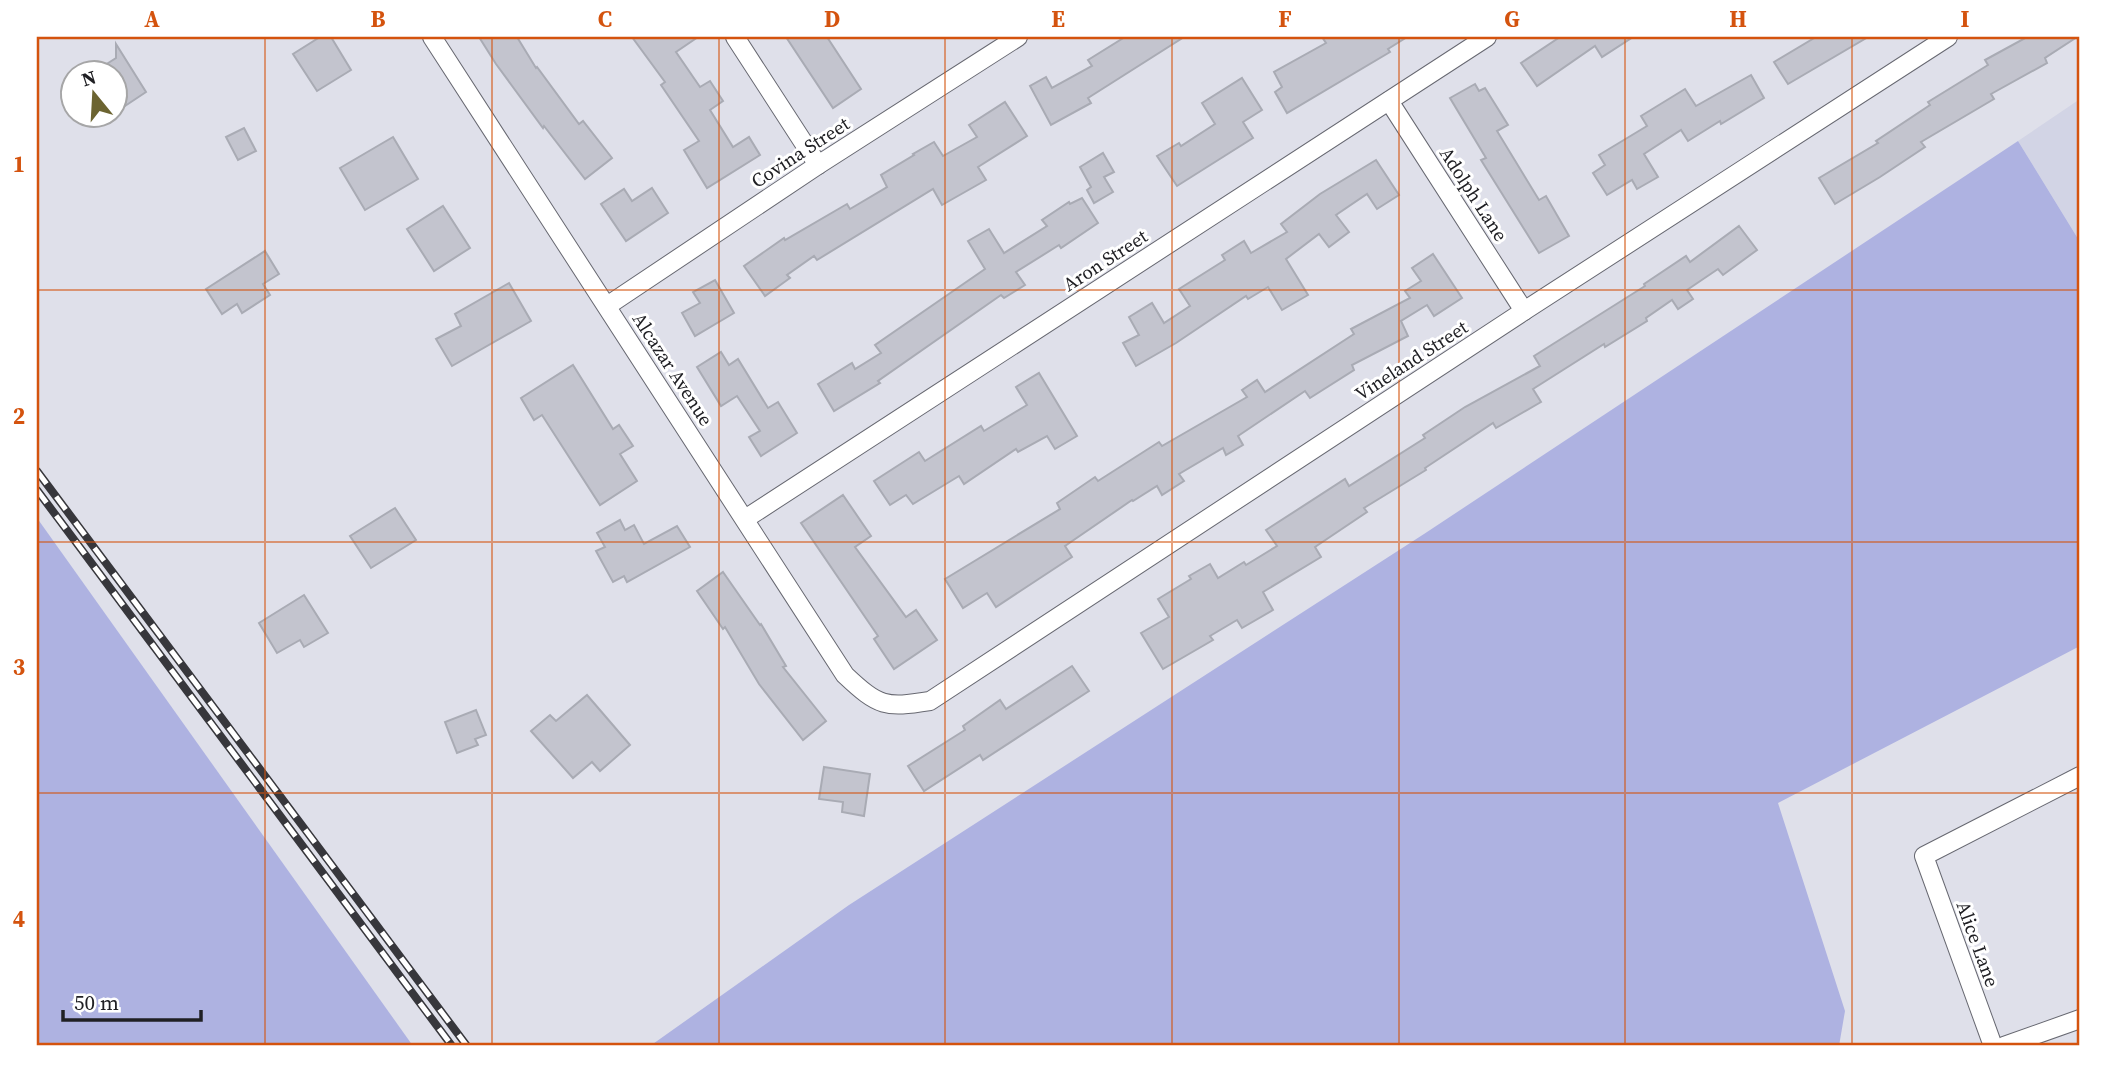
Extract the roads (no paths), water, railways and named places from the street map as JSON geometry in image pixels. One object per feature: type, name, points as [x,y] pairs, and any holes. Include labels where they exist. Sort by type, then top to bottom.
[{"type":"street","name":"Alcazar Avenue","points":[[432,37],[845,675],[866,695],[893,706]]},
{"type":"street","points":[[735,37],[818,165]]},
{"type":"street","name":"Covina Street","points":[[607,306],[818,165],[1018,37]]},
{"type":"street","name":"Aron Street","points":[[745,519],[1487,37]]},
{"type":"street","name":"Vineland Street","points":[[893,706],[930,701],[1524,311],[1948,37]]},
{"type":"street","name":"Adolph Lane","points":[[1389,101],[1524,311]]},
{"type":"street","name":"Alice Lane","points":[[1993,1046],[1924,856],[2080,776]]},
{"type":"street","points":[[2004,1046],[2080,1019]]},
{"type":"railway","points":[[37,471],[467,1046]]},
{"type":"railway","points":[[37,490],[452,1046]]}]
